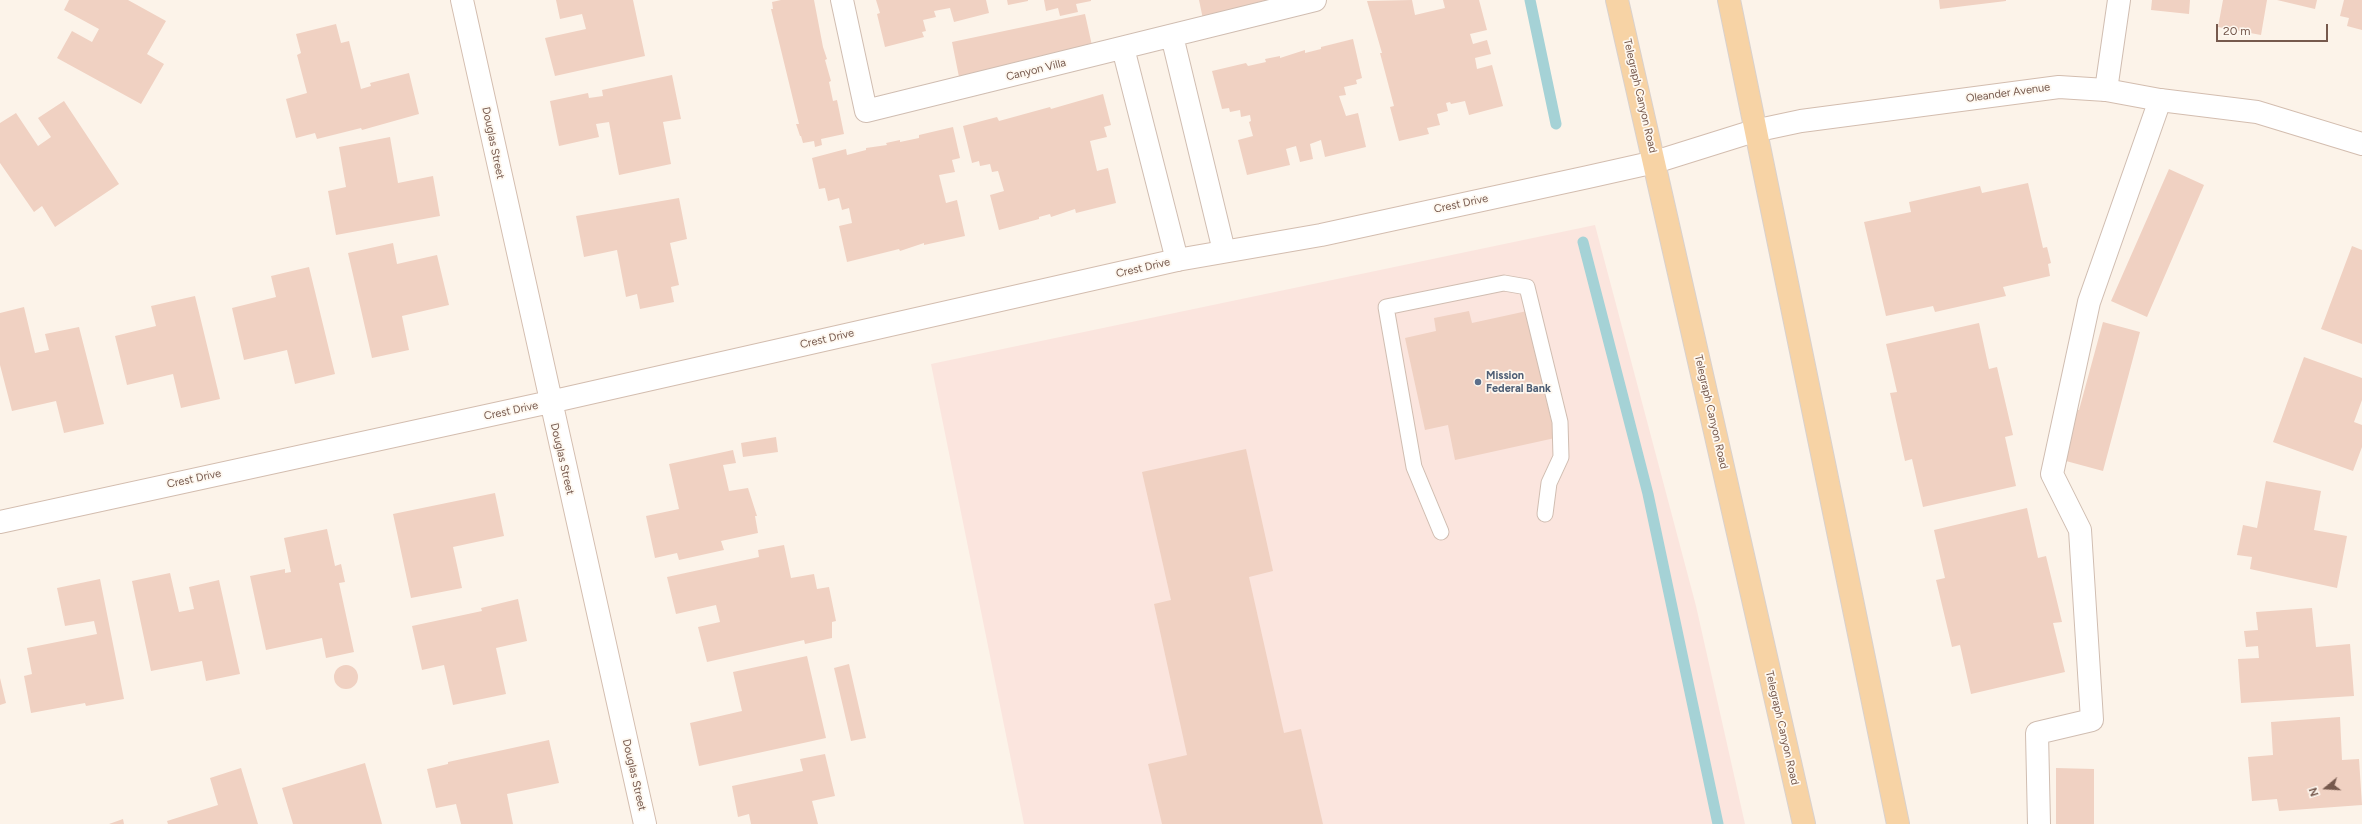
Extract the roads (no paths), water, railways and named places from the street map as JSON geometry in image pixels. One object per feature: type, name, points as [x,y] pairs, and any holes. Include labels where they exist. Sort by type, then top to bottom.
[{"type":"main road","name":"Telegraph Canyon Road","points":[[1617,0],[1655,162],[1804,824]]},
{"type":"main road","points":[[1729,0],[1754,130],[1898,824]]},
{"type":"street","name":"Douglas Street","points":[[462,0],[550,402],[645,824]]},
{"type":"street","name":"Canyon Villa","points":[[842,0],[866,111],[1315,0]]},
{"type":"street","points":[[2106,90],[2119,0]]},
{"type":"street","points":[[1172,36],[1224,251]]},
{"type":"street","points":[[1123,48],[1177,260]]},
{"type":"street","name":"Oleander Avenue","points":[[1655,162],[1754,130],[1800,121],[2059,86],[2106,90],[2160,100],[2257,112],[2362,144]]},
{"type":"street","points":[[2039,824],[2037,733],[2092,720],[2080,530],[2052,474],[2089,302],[2160,100]]},
{"type":"street","name":"Crest Drive","points":[[0,522],[550,402],[1177,260],[1321,235],[1655,162]]},
{"type":"lane","points":[[1441,532],[1414,468],[1386,307],[1504,283],[1527,287],[1560,422],[1561,457],[1549,482],[1545,514]]},
{"type":"waterway","points":[[1530,0],[1556,124]]},
{"type":"waterway","points":[[1583,242],[1648,494],[1718,824]]},
{"type":"place","name":"Mission Federal Bank","points":[[1478,382]]}]
